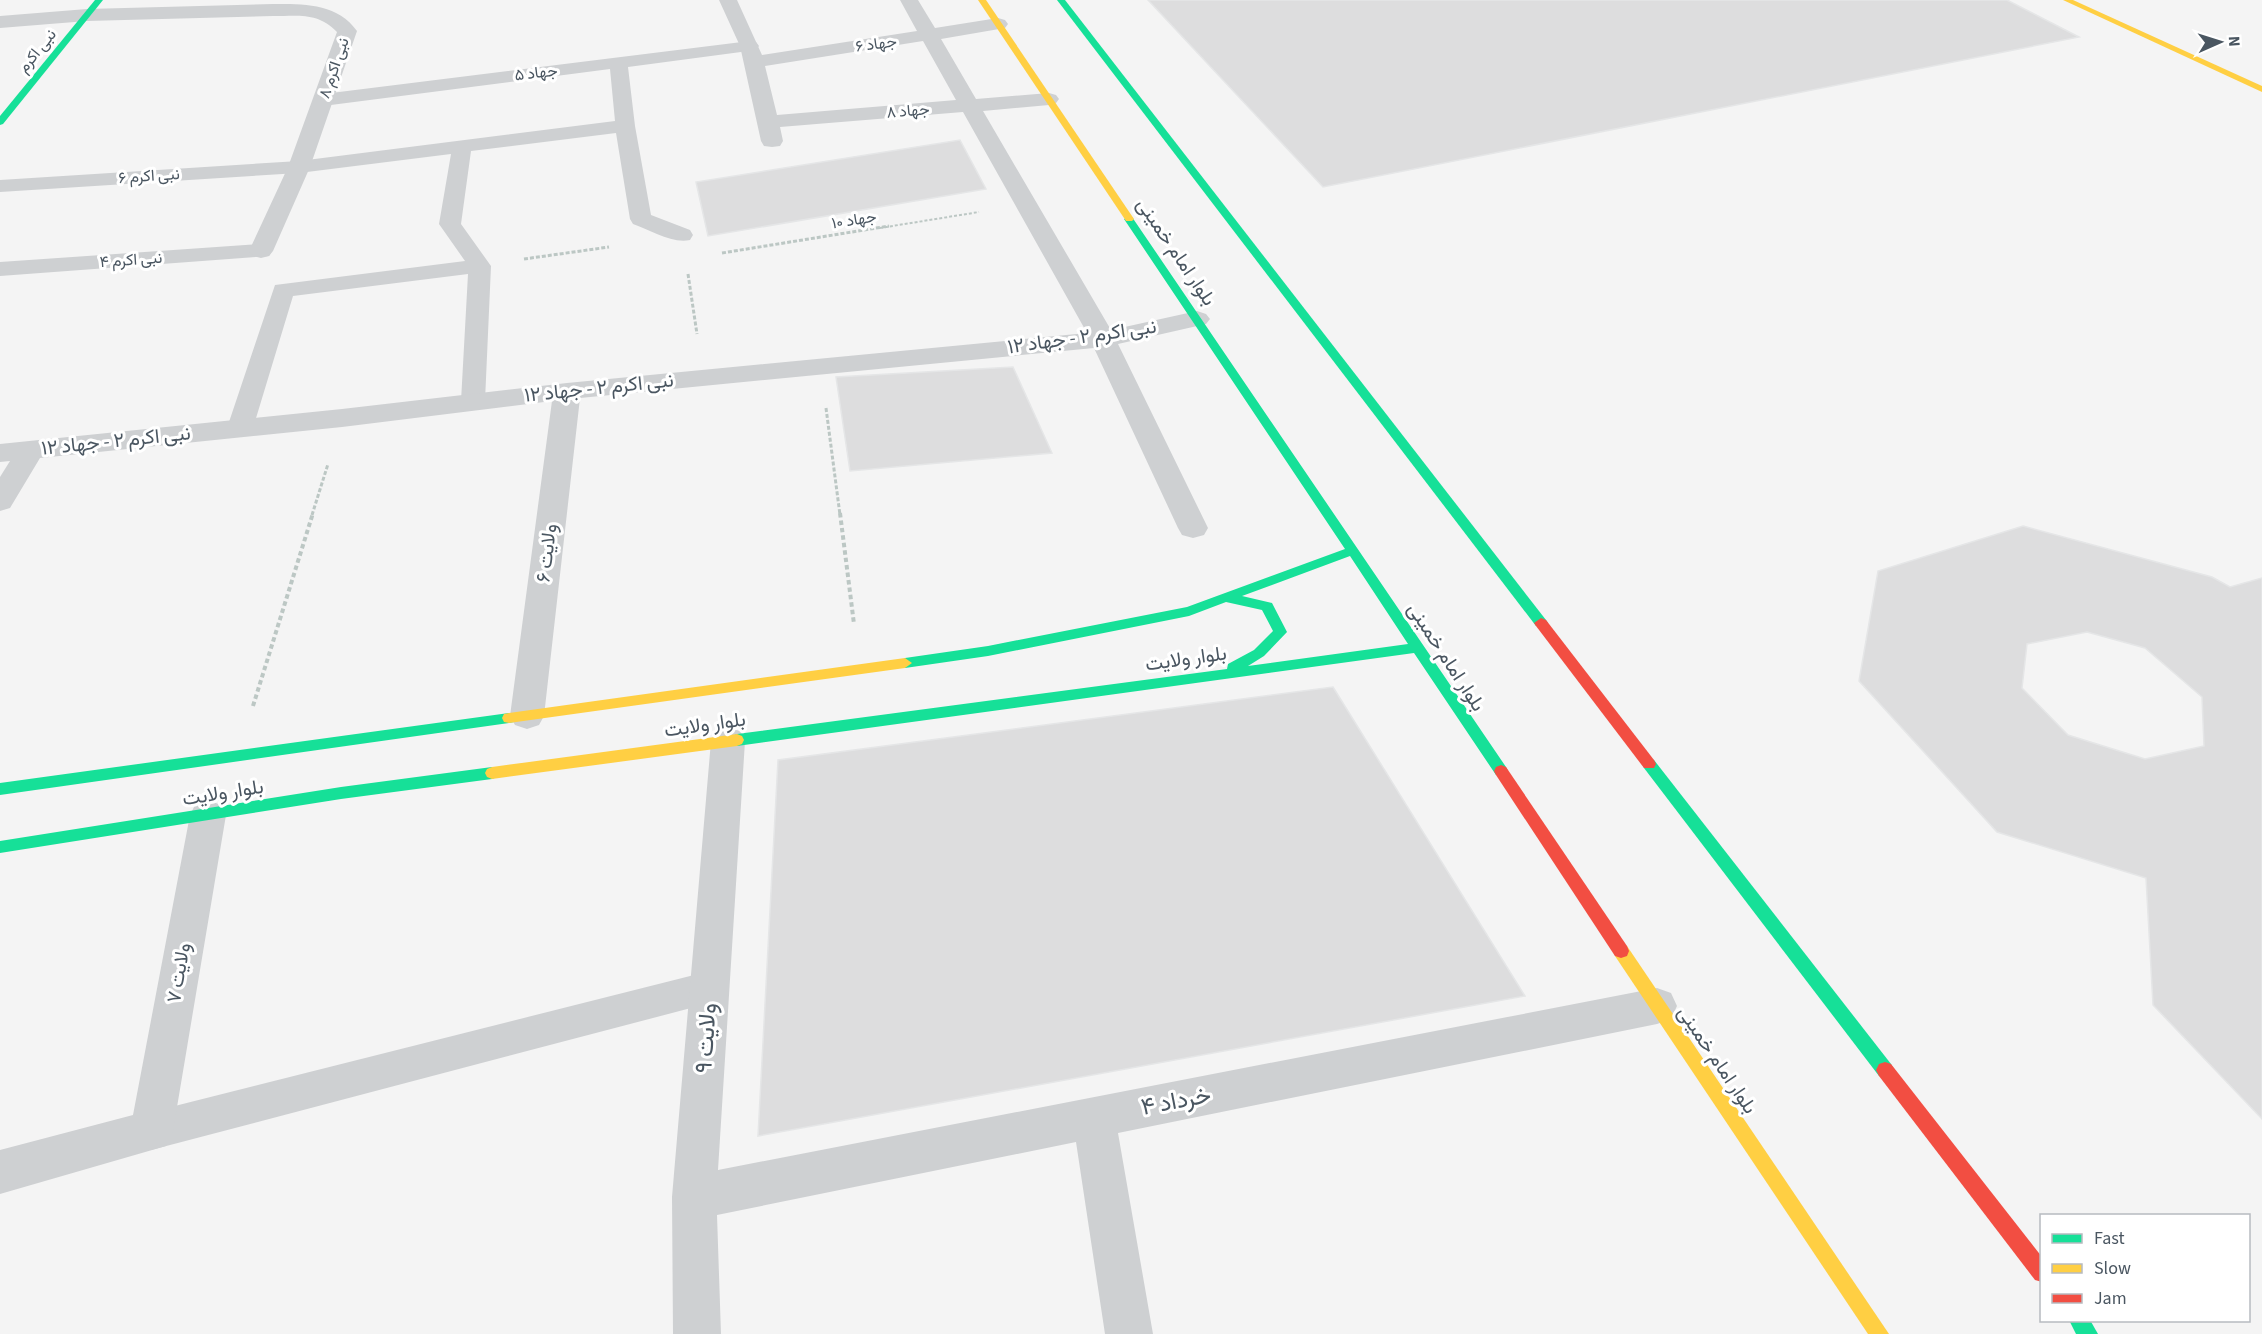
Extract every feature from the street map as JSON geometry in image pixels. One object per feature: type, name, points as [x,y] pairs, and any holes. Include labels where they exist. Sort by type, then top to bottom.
[{"type":"main road","name":"بلوار امام خمینی","points":[[982,0],[1354,550],[1415,648],[1879,1334]]},
{"type":"main road","points":[[1060,0],[2040,1271]]},
{"type":"main road","points":[[2067,0],[2262,89]]},
{"type":"main road","name":"نبی اکرم","points":[[0,122],[93,7]]},
{"type":"main road","points":[[2144,37],[2241,64]]},
{"type":"main road","name":"بلوار ولایت","points":[[0,789],[988,651],[1189,611],[1354,550]]},
{"type":"main road","points":[[1221,674],[1256,658],[1280,632],[1267,606],[1226,598]]},
{"type":"main road","name":"بلوار ولایت","points":[[0,847],[341,794],[1415,648]]},
{"type":"street","points":[[728,0],[752,54]]},
{"type":"street","points":[[909,0],[1103,339],[1194,528]]},
{"type":"street","points":[[0,22],[93,7]]},
{"type":"street","name":"نبی اکرم ۸","points":[[93,7],[292,10],[332,16],[347,31],[299,167],[261,251]]},
{"type":"street","name":"جهاد ۶","points":[[752,54],[928,36],[998,24]]},
{"type":"street","name":"جهاد ۸","points":[[752,54],[770,132],[969,106],[1049,99]]},
{"type":"street","name":"نبی اکرم ۲ - جهاد ۱۲","points":[[0,453],[342,418],[567,391],[1103,339],[1197,319]]},
{"type":"street","name":"ولایت ۶","points":[[527,716],[567,391]]},
{"type":"street","points":[[0,501],[31,450]]},
{"type":"street","name":"ولایت ۹","points":[[697,1334],[694,1197],[728,741]]},
{"type":"street","name":"ولایت ۷","points":[[151,1131],[208,815]]},
{"type":"street","name":"خرداد ۴","points":[[694,1197],[1657,1006]]},
{"type":"street","points":[[1094,1118],[1129,1334]]},
{"type":"street","points":[[0,1172],[151,1131]]},
{"type":"lane","name":"جهاد ۵","points":[[323,100],[619,63],[752,54]]},
{"type":"lane","points":[[619,63],[625,126],[641,219],[682,236]]},
{"type":"lane","name":"نبی اکرم ۶","points":[[0,186],[299,167],[625,126]]},
{"type":"lane","points":[[462,147],[450,225],[480,266],[473,401]]},
{"type":"lane","name":"نبی اکرم ۴","points":[[0,269],[261,251]]},
{"type":"lane","points":[[240,428],[283,290],[480,266]]},
{"type":"lane","points":[[151,1131],[710,987]]},
{"type":"path","name":"جهاد ۱۰","points":[[686,259],[1026,205]]},
{"type":"path","points":[[480,266],[682,236],[703,377]]},
{"type":"path","points":[[821,365],[859,669]]},
{"type":"path","points":[[238,756],[342,418]]},
{"type":"building","points":[[1148,0],[2007,0],[2079,37],[1323,187]]},
{"type":"building","points":[[960,140],[986,189],[708,236],[696,182]]},
{"type":"building","points":[[1013,367],[1052,453],[850,471],[836,377]]},
{"type":"building","points":[[2023,526],[2212,577],[2230,587],[2262,578],[2262,1119],[2153,1005],[2146,878],[1997,832],[1859,681],[1878,571]],"holes":[[[2087,632],[2145,648],[2202,697],[2204,746],[2145,759],[2068,735],[2022,688],[2027,644]]]},
{"type":"building","points":[[1333,687],[1525,996],[758,1136],[778,760]]},
{"type":"traffic: fast","points":[[0,122],[99,0]]},
{"type":"traffic: fast","points":[[1061,0],[1541,623]]},
{"type":"traffic: fast","points":[[1129,219],[1501,771]]},
{"type":"traffic: fast","points":[[905,663],[988,651],[1189,611],[1354,550]]},
{"type":"traffic: fast","points":[[1226,598],[1267,606],[1280,632],[1259,653],[1233,668]]},
{"type":"traffic: fast","points":[[737,740],[1415,648]]},
{"type":"traffic: fast","points":[[0,789],[509,718]]},
{"type":"traffic: fast","points":[[1649,764],[1885,1070]]},
{"type":"traffic: fast","points":[[0,847],[341,793],[492,773]]},
{"type":"traffic: fast","points":[[2079,1322],[2088,1334]]},
{"type":"traffic: slow","points":[[982,0],[1129,219]]},
{"type":"traffic: slow","points":[[2067,0],[2262,89]]},
{"type":"traffic: slow","points":[[509,718],[905,663]]},
{"type":"traffic: slow","points":[[492,773],[737,740]]},
{"type":"traffic: slow","points":[[1621,951],[1879,1334]]},
{"type":"traffic: jam","points":[[1541,623],[1649,764]]},
{"type":"traffic: jam","points":[[1501,771],[1621,951]]},
{"type":"traffic: jam","points":[[1885,1070],[2040,1270]]}]
